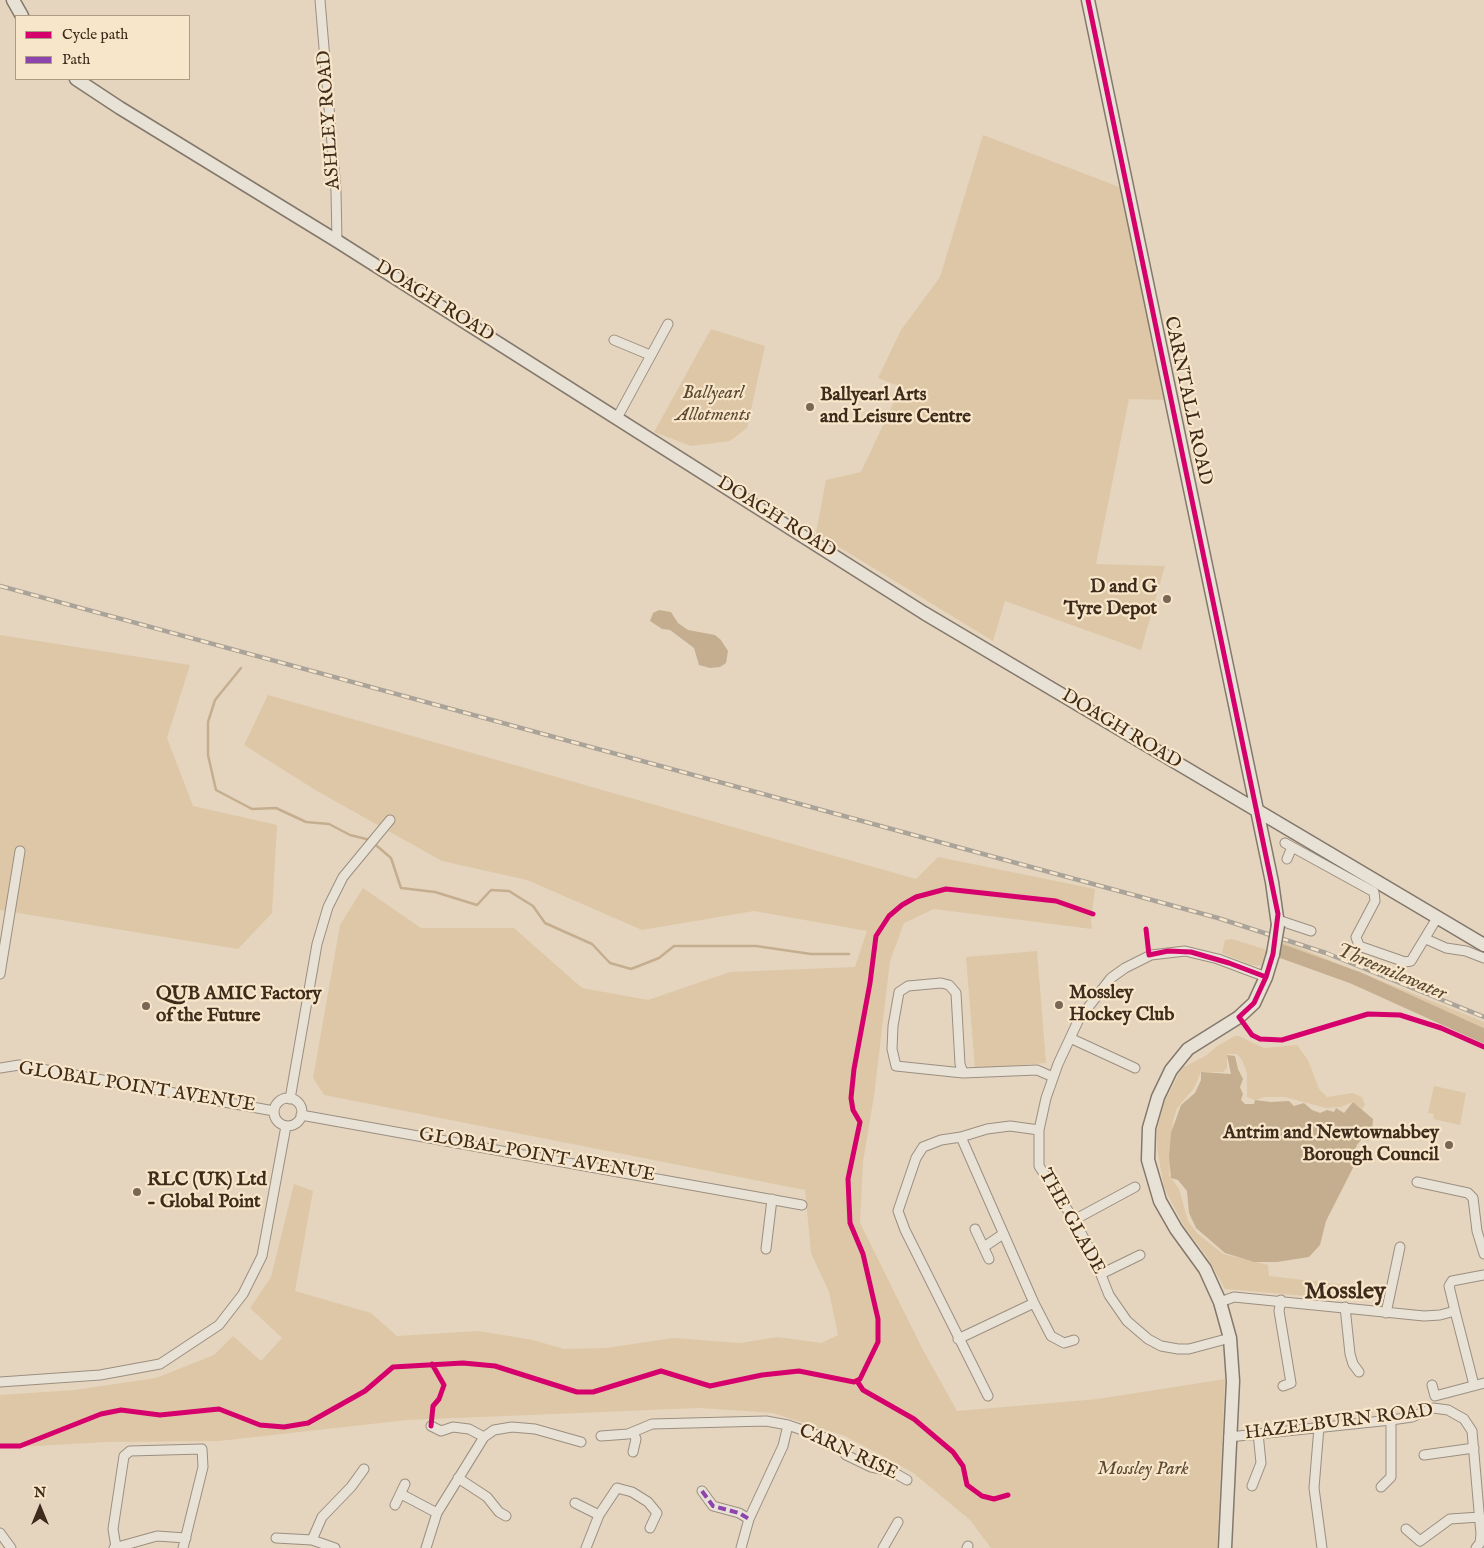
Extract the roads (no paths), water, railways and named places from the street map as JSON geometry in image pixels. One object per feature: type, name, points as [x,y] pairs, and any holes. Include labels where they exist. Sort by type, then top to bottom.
[{"type":"main road","points":[[13,0],[21,15]]},
{"type":"main road","name":"CARNTALL ROAD","points":[[1088,0],[1278,923]]},
{"type":"main road","name":"DOAGH ROAD","points":[[78,80],[337,241],[932,618],[1484,945]]},
{"type":"main road","points":[[1225,1548],[1233,1374],[1230,1338],[1220,1302],[1205,1269],[1176,1229],[1160,1201],[1148,1160],[1148,1128],[1158,1097],[1171,1070],[1194,1045],[1247,1011],[1258,996],[1273,954],[1278,923]]},
{"type":"street","name":"ASHLEY ROAD","points":[[320,0],[336,191],[337,241]]},
{"type":"street","points":[[617,418],[668,324]]},
{"type":"street","points":[[614,340],[650,355]]},
{"type":"street","points":[[0,1382],[100,1375],[160,1364],[219,1324],[243,1294],[262,1256],[286,1126],[297,1122],[301,1115],[299,1105],[290,1099],[317,944],[328,907],[343,877],[390,820]]},
{"type":"street","points":[[1286,859],[1289,845],[1374,892],[1375,901],[1356,938],[1358,946],[1406,962],[1411,961],[1437,918]]},
{"type":"street","points":[[0,974],[20,851]]},
{"type":"street","points":[[1278,923],[1312,931]]},
{"type":"street","points":[[1426,939],[1446,948],[1466,951],[1484,958]]},
{"type":"street","name":"THE GLADE","points":[[1230,1338],[1189,1349],[1161,1346],[1148,1340],[1127,1321],[1109,1295],[1101,1274],[1074,1220],[1039,1166],[1039,1130],[1054,1078],[1070,1038],[1084,1012],[1111,978],[1130,965],[1149,955],[1168,951],[1191,952],[1229,962],[1266,977]]},
{"type":"street","points":[[963,1073],[960,1064],[956,993],[949,985],[941,983],[908,986],[898,992],[892,1049],[896,1066],[963,1073],[1036,1070],[1054,1078]]},
{"type":"street","points":[[1070,1038],[1135,1068]]},
{"type":"street","name":"GLOBAL POINT AVENUE","points":[[0,1068],[19,1065],[274,1111]]},
{"type":"street","name":"GLOBAL POINT AVENUE","points":[[274,1111],[282,1100],[290,1099]]},
{"type":"street","name":"GLOBAL POINT AVENUE","points":[[274,1111],[277,1120],[286,1126]]},
{"type":"street","name":"GLOBAL POINT AVENUE","points":[[301,1115],[802,1205]]},
{"type":"street","points":[[988,1396],[899,1219],[898,1211],[916,1158],[923,1147],[941,1140],[961,1137],[987,1129],[1010,1126],[1039,1130]]},
{"type":"street","points":[[961,1137],[1034,1304],[1051,1336],[1064,1343],[1074,1340]]},
{"type":"street","points":[[1417,1182],[1468,1193],[1473,1198],[1476,1231],[1484,1254]]},
{"type":"street","points":[[1074,1220],[1135,1187]]},
{"type":"street","points":[[766,1249],[772,1199]]},
{"type":"street","points":[[975,1229],[989,1258]]},
{"type":"street","points":[[984,1247],[1003,1234]]},
{"type":"street","points":[[1386,1313],[1400,1247]]},
{"type":"street","points":[[1101,1274],[1140,1255]]},
{"type":"street","points":[[1474,1385],[1449,1286],[1452,1281],[1484,1275]]},
{"type":"street","points":[[1220,1302],[1234,1297],[1281,1300],[1424,1316],[1455,1311]]},
{"type":"street","points":[[1281,1300],[1279,1311],[1291,1383],[1283,1386]]},
{"type":"street","points":[[958,1339],[1034,1304]]},
{"type":"street","points":[[1345,1307],[1350,1354],[1353,1364],[1359,1372]]},
{"type":"street","points":[[1432,1385],[1435,1396],[1484,1383]]},
{"type":"street","name":"HAZELBURN ROAD","points":[[1229,1437],[1391,1420],[1412,1417],[1433,1408],[1448,1410],[1464,1419],[1472,1431],[1480,1517],[1480,1543],[1476,1548]]},
{"type":"street","points":[[1381,1487],[1391,1477],[1391,1420]]},
{"type":"street","name":"CARN RISE","points":[[601,1436],[633,1432],[652,1424],[766,1421],[825,1438],[836,1444],[846,1455],[871,1467],[891,1472],[907,1480]]},
{"type":"street","points":[[431,1426],[441,1430],[453,1427],[469,1429],[484,1437]]},
{"type":"street","points":[[740,1548],[749,1519],[783,1446],[788,1426]]},
{"type":"street","points":[[426,1548],[437,1513],[484,1437],[494,1430],[512,1427],[535,1429],[581,1442]]},
{"type":"street","points":[[1319,1427],[1314,1488],[1322,1548]]},
{"type":"street","points":[[633,1432],[636,1439],[633,1452]]},
{"type":"street","points":[[1252,1486],[1261,1463],[1258,1433]]},
{"type":"street","points":[[183,1548],[186,1538],[204,1466],[202,1448],[130,1452],[124,1456],[113,1529],[115,1548],[157,1536],[186,1538]]},
{"type":"street","points":[[1424,1455],[1474,1448]]},
{"type":"street","points":[[312,1540],[322,1517],[351,1487],[364,1469]]},
{"type":"street","points":[[458,1478],[487,1497],[499,1512],[506,1516]]},
{"type":"street","points":[[395,1505],[405,1484]]},
{"type":"street","points":[[586,1548],[598,1515],[617,1488],[632,1492],[648,1502],[661,1514],[650,1528]]},
{"type":"street","points":[[702,1491],[714,1506],[740,1513],[749,1519]]},
{"type":"street","points":[[401,1494],[437,1513]]},
{"type":"street","points":[[575,1503],[598,1515]]},
{"type":"street","points":[[1406,1529],[1420,1541],[1450,1519],[1480,1517]]},
{"type":"street","points":[[883,1548],[898,1522]]},
{"type":"street","points":[[0,1532],[11,1548]]},
{"type":"street","points":[[282,1548],[280,1538],[312,1540],[335,1548]]},
{"type":"waterway","points":[[241,668],[215,700],[208,722],[208,755],[216,790],[252,809],[276,808],[306,822],[329,824],[350,835],[370,840],[391,858],[401,888],[435,892],[477,905],[491,890],[509,891],[533,906],[545,923],[592,944],[610,963],[631,969],[659,958],[674,946],[756,946],[811,954],[849,954]]},
{"type":"waterway","name":"Threemilewater","points":[[1281,951],[1356,978],[1484,1036]]},
{"type":"railway","points":[[0,586],[1218,918],[1326,953],[1484,1017]]},
{"type":"place","name":"Ballyearl Arts and Leisure Centre","points":[[810,407]]},
{"type":"place","name":"D and G Tyre Depot","points":[[1167,599]]},
{"type":"place","name":"Mossley Hockey Club","points":[[1059,1005]]},
{"type":"place","name":"QUB AMIC Factory of the Future","points":[[146,1006]]},
{"type":"place","name":"Antrim and Newtownabbey Borough Council","points":[[1449,1145]]},
{"type":"place","name":"RLC (UK) Ltd - Global Point","points":[[137,1192]]},
{"type":"district","name":"Mossley","points":[[1345,1293]]},
{"type":"park label","name":"Ballyearl Allotments","points":[[713,405]]},
{"type":"park label","name":"Mossley Park","points":[[1143,1470]]}]
